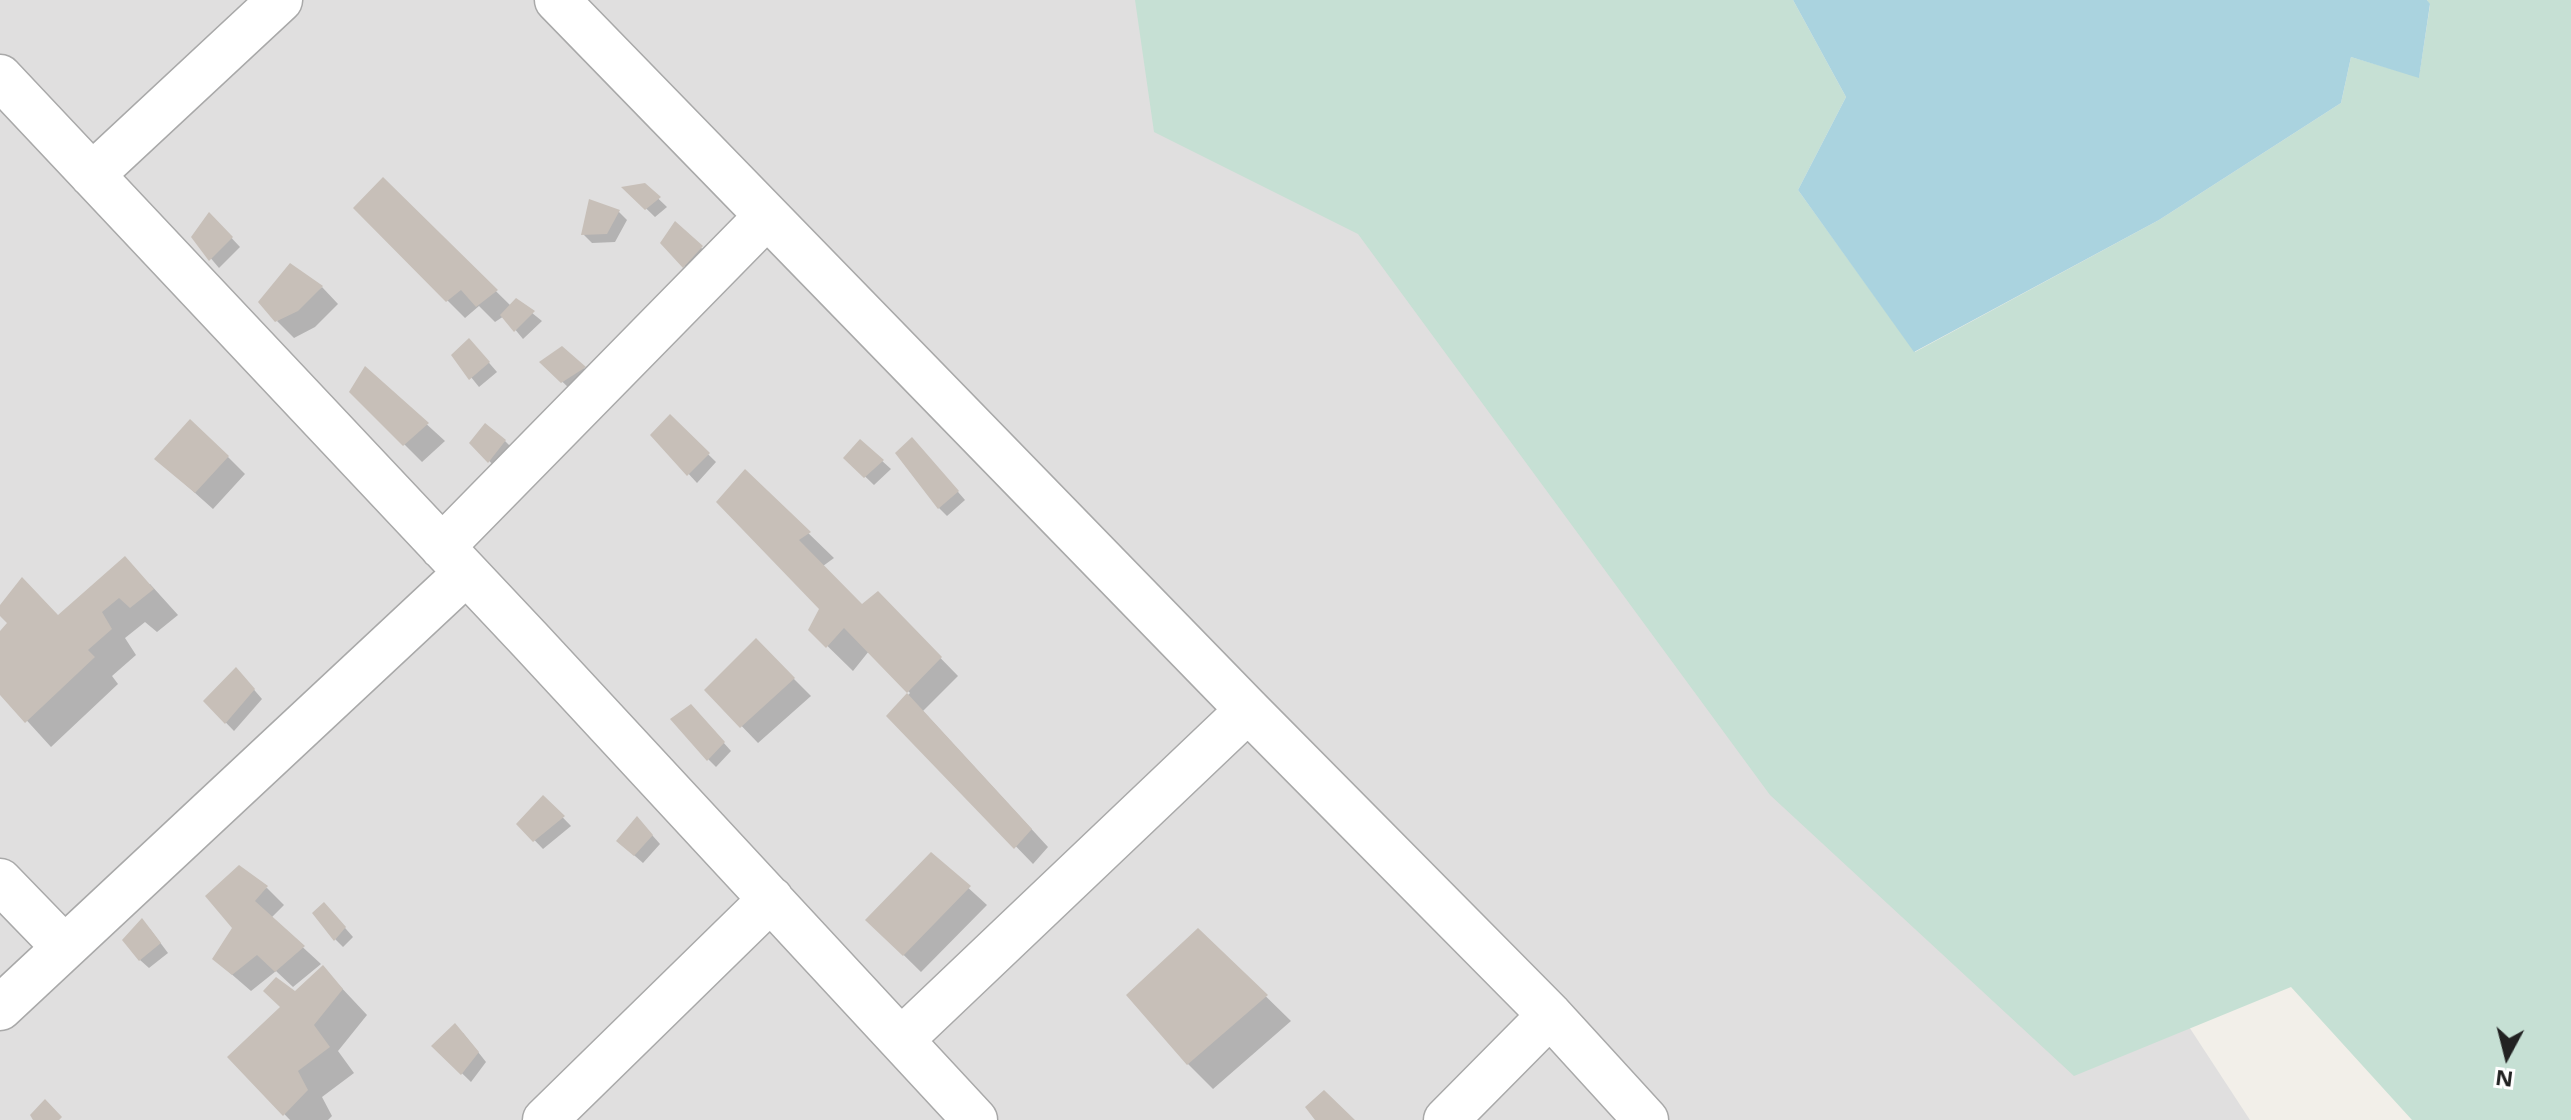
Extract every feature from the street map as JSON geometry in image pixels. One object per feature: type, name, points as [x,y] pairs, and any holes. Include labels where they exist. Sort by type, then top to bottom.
[{"type":"street","points":[[92,175],[280,0]]},
{"type":"street","points":[[557,0],[1248,710],[1550,1015],[1646,1120]]},
{"type":"street","points":[[0,77],[975,1120]]},
{"type":"street","points":[[0,1008],[454,560],[767,216]]},
{"type":"street","points":[[901,1040],[1248,710]]},
{"type":"street","points":[[0,881],[64,947]]},
{"type":"street","points":[[545,1120],[771,899]]},
{"type":"street","points":[[1446,1120],[1550,1015]]},
{"type":"shaded area","points":[[0,0],[1517,0],[2250,1120],[0,1120]]},
{"type":"green space","points":[[1135,0],[1793,0],[1846,97],[1798,190],[1915,352],[2159,220],[2341,103],[2351,57],[2419,77],[2430,5],[2427,0],[2571,0],[2571,1120],[2412,1120],[2291,987],[2074,1076],[1770,795],[1358,234],[1154,132]]},
{"type":"water","points":[[1793,0],[2427,0],[2430,4],[2419,78],[2351,57],[2341,103],[2159,220],[1914,352],[1798,190],[1846,97]]},
{"type":"building","points":[[383,177],[498,290],[476,307],[461,290],[446,302],[353,208]]},
{"type":"building","points":[[645,183],[661,197],[645,210],[621,187]]},
{"type":"building","points":[[589,199],[620,210],[607,234],[581,235]]},
{"type":"building","points":[[209,212],[233,237],[209,261],[191,237]]},
{"type":"building","points":[[675,221],[703,246],[683,268],[660,243]]},
{"type":"building","points":[[290,263],[323,286],[298,311],[275,322],[258,302]]},
{"type":"building","points":[[516,298],[535,311],[514,332],[500,315]]},
{"type":"building","points":[[469,338],[490,362],[469,380],[451,355]]},
{"type":"building","points":[[562,346],[586,367],[561,383],[539,362]]},
{"type":"building","points":[[365,366],[429,423],[403,446],[349,392]]},
{"type":"building","points":[[670,414],[710,453],[687,476],[650,435]]},
{"type":"building","points":[[190,419],[229,456],[195,493],[154,459]]},
{"type":"building","points":[[485,423],[506,440],[488,463],[469,443]]},
{"type":"building","points":[[912,437],[959,491],[938,509],[895,453]]},
{"type":"building","points":[[860,439],[884,460],[864,478],[843,458]]},
{"type":"building","points":[[745,469],[811,532],[799,540],[862,604],[878,591],[942,657],[907,693],[844,628],[826,648],[808,630],[819,609],[716,502]]},
{"type":"building","points":[[125,556],[154,589],[130,608],[119,598],[102,612],[112,629],[88,650],[95,657],[25,723],[0,695],[0,631],[7,623],[0,616],[0,605],[22,577],[58,615]]},
{"type":"building","points":[[756,638],[795,678],[740,728],[704,690]]},
{"type":"building","points":[[236,667],[255,689],[225,724],[203,701]]},
{"type":"building","points":[[907,693],[1032,829],[1014,849],[886,716]]},
{"type":"building","points":[[691,704],[725,742],[707,761],[670,719]]},
{"type":"building","points":[[543,795],[565,816],[533,842],[516,824]]},
{"type":"building","points":[[637,816],[653,835],[634,856],[616,841]]},
{"type":"building","points":[[931,852],[971,886],[903,956],[865,920]]},
{"type":"building","points":[[239,865],[268,886],[255,901],[305,946],[275,972],[257,955],[232,975],[212,959],[232,928],[205,896]]},
{"type":"building","points":[[324,902],[346,927],[334,941],[312,913]]},
{"type":"building","points":[[142,918],[161,943],[139,961],[122,940]]},
{"type":"building","points":[[1198,928],[1268,995],[1187,1065],[1126,995]]},
{"type":"building","points":[[323,965],[343,989],[314,1025],[330,1047],[298,1071],[308,1090],[283,1116],[227,1057],[280,1007],[263,991],[276,977],[295,991]]},
{"type":"building","points":[[455,1023],[479,1052],[461,1075],[431,1046]]},
{"type":"building","points":[[1324,1090],[1355,1120],[1315,1120],[1305,1107]]},
{"type":"building","points":[[45,1099],[62,1117],[59,1120],[33,1120],[30,1115]]}]
